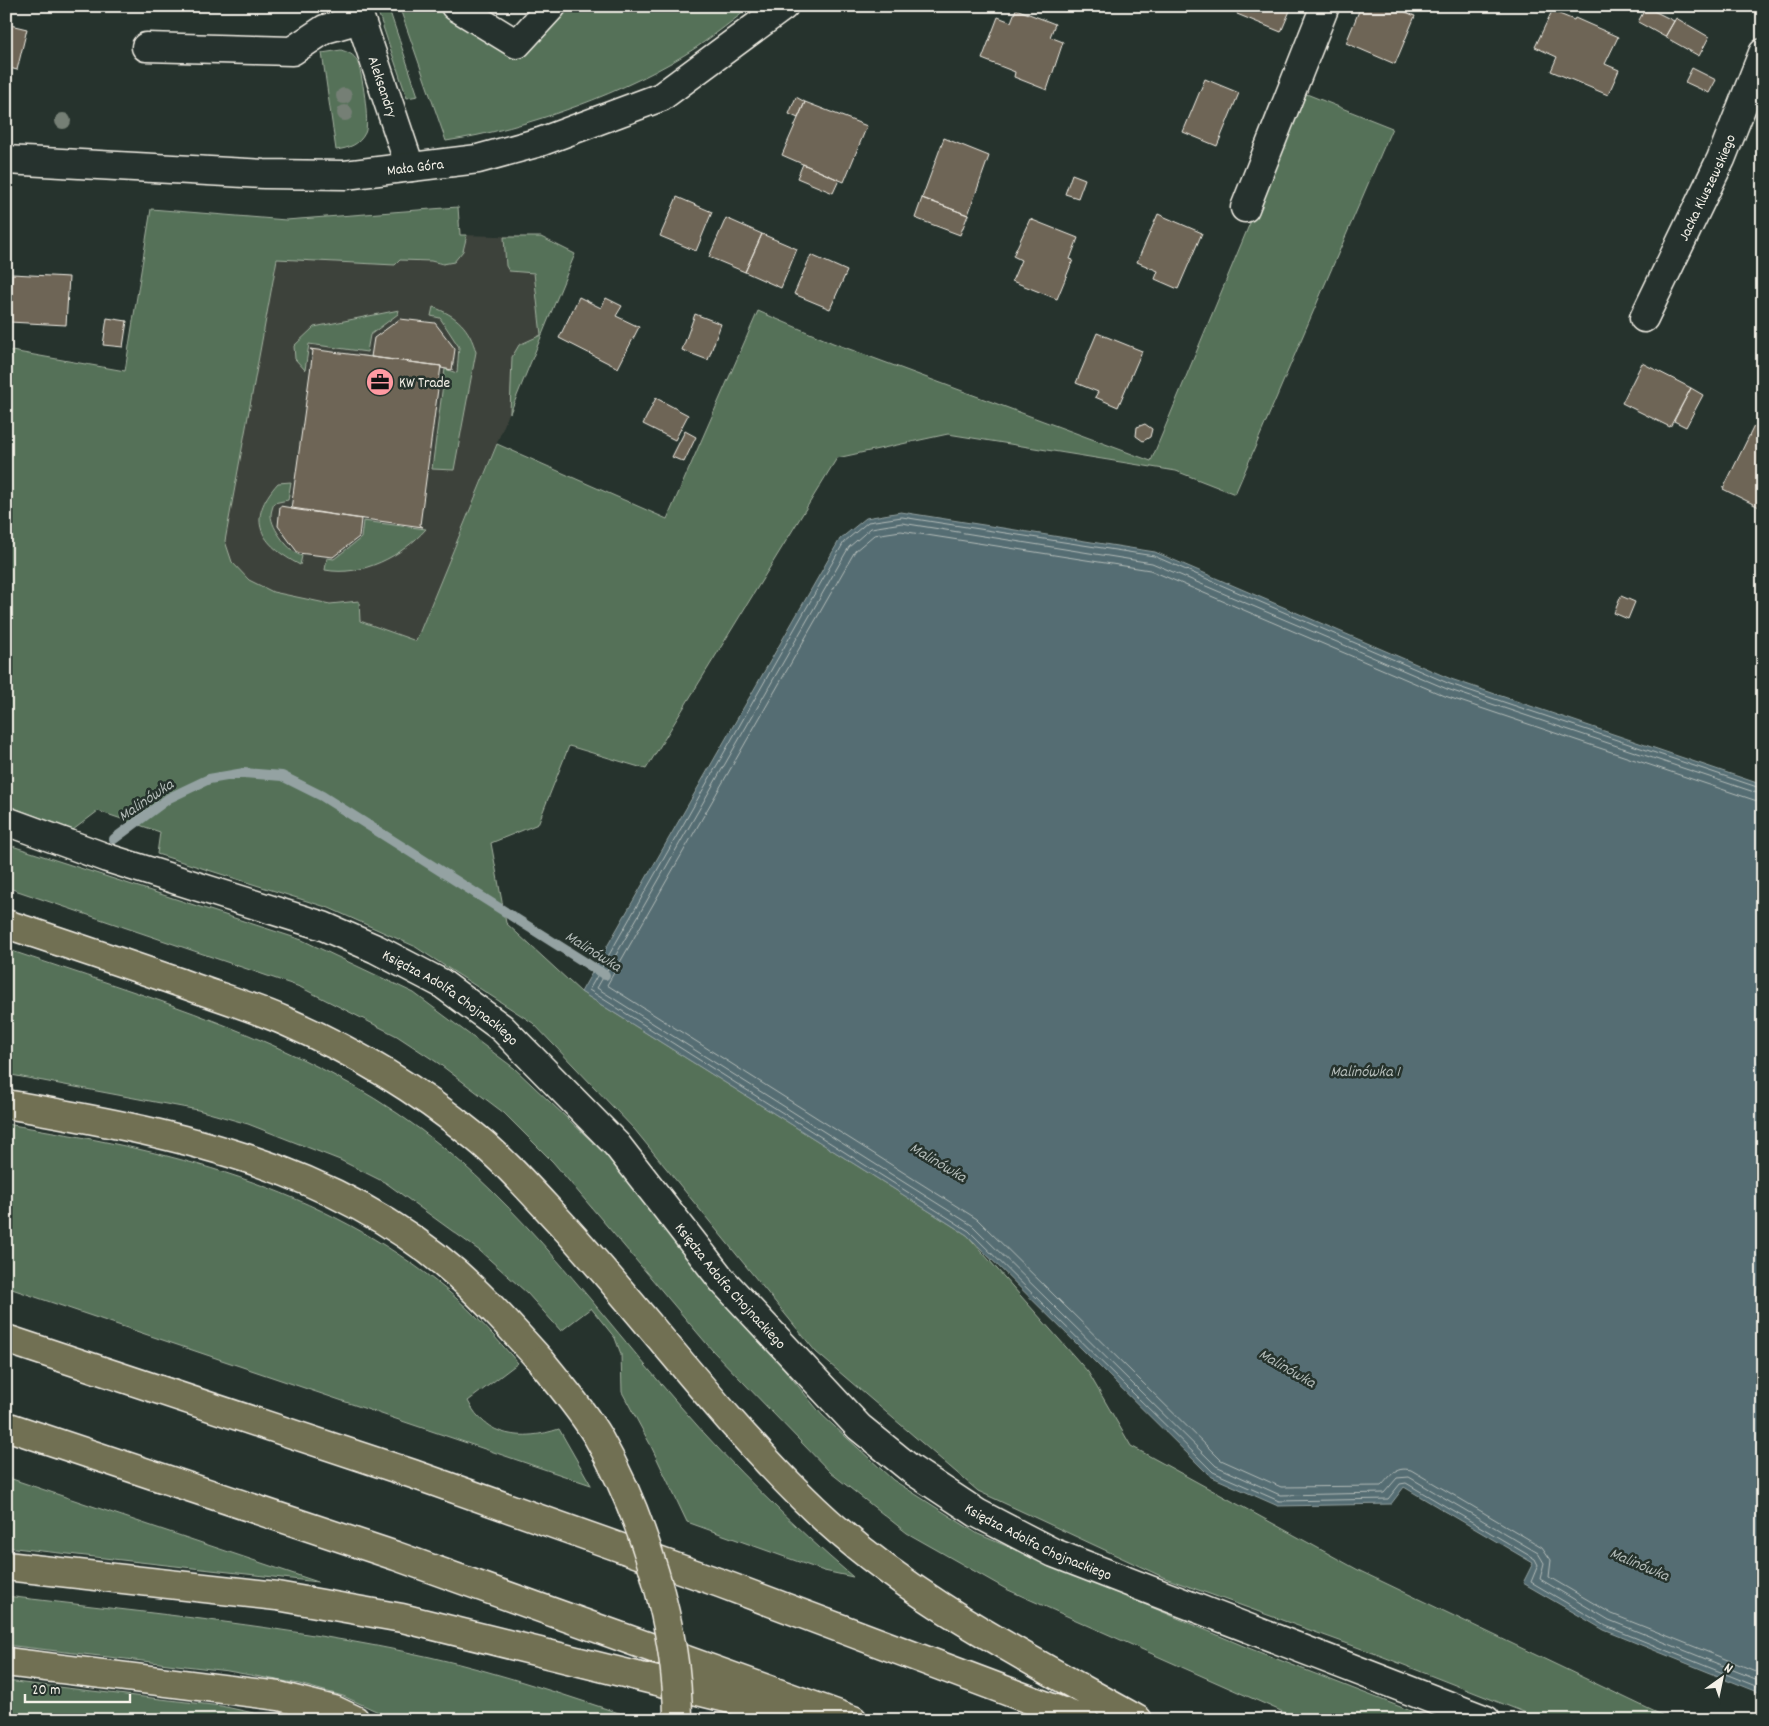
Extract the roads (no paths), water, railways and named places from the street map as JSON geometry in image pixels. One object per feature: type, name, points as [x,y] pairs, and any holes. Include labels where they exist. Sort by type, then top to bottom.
[{"type":"highway","points":[[6,924],[92,952],[284,1020],[341,1047],[404,1086],[475,1136],[529,1189],[588,1252],[739,1430],[804,1499],[863,1552],[942,1608],[1138,1720]]},
{"type":"highway","points":[[6,1104],[168,1134],[221,1149],[318,1186],[362,1209],[410,1238],[456,1273],[500,1315],[541,1361],[571,1399],[597,1437],[619,1481],[640,1532],[659,1591],[672,1646],[678,1690],[678,1720]]},
{"type":"highway","points":[[6,1339],[413,1474],[720,1583],[1084,1720]]},
{"type":"highway","points":[[6,1426],[396,1556],[853,1720]]},
{"type":"highway","points":[[6,1566],[277,1596],[402,1618],[742,1702],[843,1720]]},
{"type":"highway","points":[[6,1662],[279,1696],[334,1710],[355,1720]]},
{"type":"street","points":[[455,6],[517,44],[552,6]]},
{"type":"street","name":"Mała Góra","points":[[6,160],[264,174],[345,175],[478,159],[540,142],[661,97],[784,6]]},
{"type":"street","points":[[1245,208],[1325,6]]},
{"type":"street","points":[[146,47],[292,51],[326,29],[358,12]]},
{"type":"street","name":"Aleksandry","points":[[358,12],[410,167]]},
{"type":"street","name":"Jacka Kluszewskiego","points":[[1644,318],[1720,159],[1763,53]]},
{"type":"street","name":"Księdza Adolfa Chojnackiego","points":[[6,821],[107,858],[323,926],[376,949],[441,983],[502,1028],[617,1145],[722,1280],[860,1428],[912,1470],[977,1513],[1054,1553],[1486,1720]]},
{"type":"water","name":"Malinówka 1","points":[[901,512],[1155,552],[1451,679],[1763,785],[1763,1694],[1604,1630],[1523,1583],[1533,1563],[1404,1487],[1391,1504],[1278,1506],[1210,1476],[967,1235],[581,992],[840,539],[866,518]]},
{"type":"waterway","name":"Malinówka","points":[[114,839],[169,798],[209,779],[244,773],[282,776],[322,796],[605,975]]},
{"type":"place","name":"KW Trade","points":[[380,382]]}]
